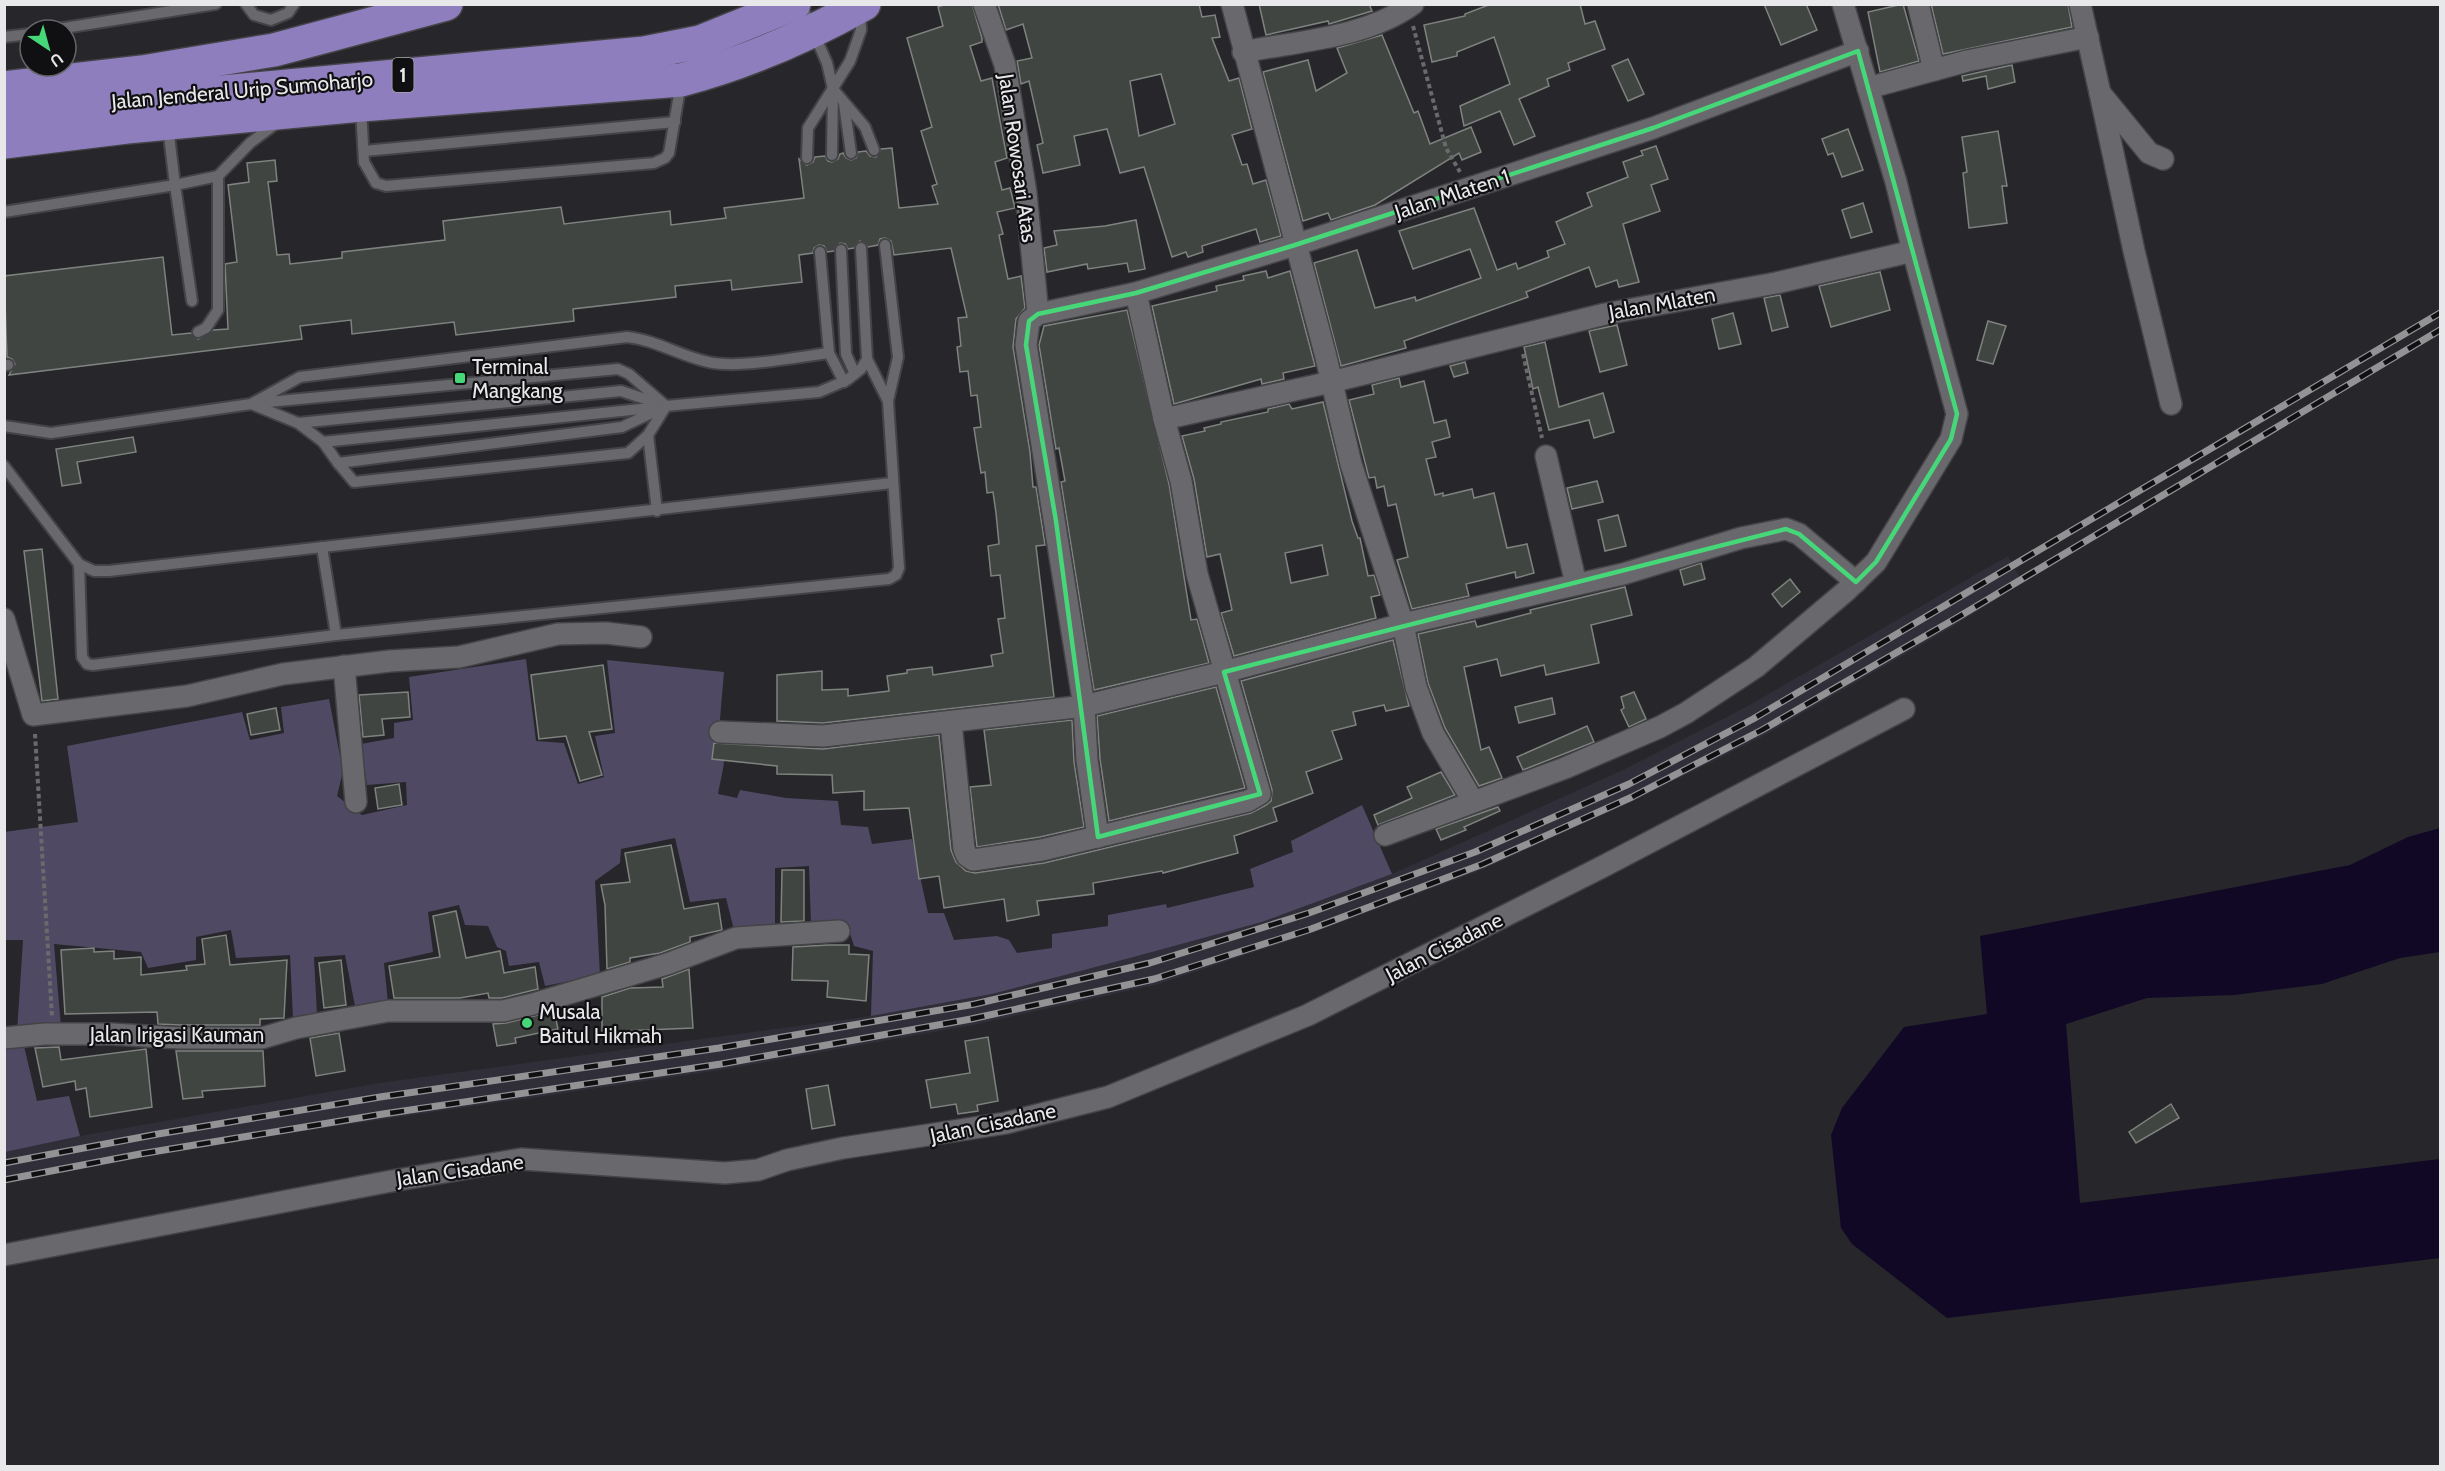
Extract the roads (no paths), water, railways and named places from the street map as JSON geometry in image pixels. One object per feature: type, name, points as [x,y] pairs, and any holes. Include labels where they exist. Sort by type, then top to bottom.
[{"type":"highway","name":"Jalan Jenderal Urip Sumoharjo","points":[[4,88],[142,72],[274,50],[446,4]]},
{"type":"highway","name":"Jalan Jenderal Urip Sumoharjo","points":[[4,112],[644,53],[700,42],[794,4]]},
{"type":"highway","points":[[4,142],[361,105],[681,80],[747,61],[807,18],[861,5]]},
{"type":"street","name":"Jalan Rowosari Atas","points":[[984,4],[1005,65],[1026,193],[1038,314]]},
{"type":"street","points":[[1232,4],[1351,464],[1403,624],[1416,687],[1433,733],[1473,801]]},
{"type":"street","points":[[1385,835],[1565,768],[1686,713],[1756,667],[1856,582],[1876,562],[1951,439],[1957,414],[1858,51],[1843,4]]},
{"type":"street","points":[[1918,4],[1934,70]]},
{"type":"street","points":[[2080,4],[2134,251],[2171,404]]},
{"type":"street","points":[[1244,52],[1353,30],[1411,6]]},
{"type":"street","points":[[1868,88],[1934,70],[2088,37]]},
{"type":"street","name":"Jalan Mlaten 1","points":[[1038,314],[1136,293],[1294,245],[1734,100],[1858,51]]},
{"type":"street","points":[[2100,93],[2149,153],[2163,159]]},
{"type":"street","name":"Jalan Mlaten","points":[[1164,419],[1331,382],[1605,314],[1776,283],[1913,251]]},
{"type":"street","points":[[951,723],[964,849],[967,856],[973,860],[1005,856],[1098,837],[1248,801],[1260,794],[1197,574],[1181,481],[1164,419],[1136,293]]},
{"type":"street","points":[[1038,314],[1029,321],[1026,345],[1084,706],[1087,760],[1098,837]]},
{"type":"street","points":[[1546,456],[1576,584]]},
{"type":"street","points":[[720,732],[824,736],[1084,706],[1224,672],[1403,624],[1673,560],[1741,538],[1786,529],[1799,534],[1856,582]]},
{"type":"street","points":[[4,619],[33,715],[154,702],[259,678],[344,666],[459,657],[558,634],[606,633],[641,637]]},
{"type":"street","points":[[344,666],[356,802]]},
{"type":"street","name":"Jalan Cisadane","points":[[4,1255],[352,1188],[521,1159],[725,1173],[758,1170],[787,1160],[843,1148],[1006,1123],[1108,1097],[1308,1015],[1602,867],[1904,709]]},
{"type":"street","name":"Jalan Irigasi Kauman","points":[[4,1038],[54,1034],[262,1038],[296,1028],[388,1011],[502,1011],[667,964],[736,938],[839,931]]},
{"type":"lane","points":[[78,26],[216,4]]},
{"type":"lane","points":[[246,4],[254,15],[271,20],[288,13],[294,4]]},
{"type":"lane","points":[[807,158],[808,128],[850,61],[861,30],[861,5]]},
{"type":"lane","points":[[807,18],[827,63],[833,89],[832,155]]},
{"type":"lane","points":[[361,105],[364,152],[368,173],[376,183],[386,186],[654,163],[665,158],[669,153],[681,80]]},
{"type":"lane","points":[[833,89],[865,127],[874,150]]},
{"type":"lane","points":[[844,104],[851,153]]},
{"type":"lane","points":[[4,212],[218,176],[250,143],[290,113]]},
{"type":"lane","points":[[364,152],[675,122]]},
{"type":"lane","points":[[168,124],[192,301]]},
{"type":"lane","points":[[198,332],[206,328],[218,310],[218,176]]},
{"type":"lane","points":[[79,564],[82,657],[87,664],[336,635],[889,579],[896,575],[899,568],[888,401],[898,357],[885,245]]},
{"type":"lane","points":[[861,248],[867,359],[888,401]]},
{"type":"lane","points":[[841,250],[846,354],[855,374]]},
{"type":"lane","points":[[820,252],[830,353],[844,382]]},
{"type":"lane","points":[[251,404],[300,377],[627,337],[643,339],[715,362],[830,353]]},
{"type":"lane","points":[[323,442],[819,392],[844,382],[855,374],[867,359]]},
{"type":"lane","points":[[4,426],[51,433],[251,404],[618,369],[629,374],[666,406]]},
{"type":"lane","points":[[298,423],[621,391],[666,406]]},
{"type":"lane","points":[[251,404],[298,423],[323,442],[354,482],[628,453],[648,435],[666,406]]},
{"type":"lane","points":[[338,463],[622,427],[666,406]]},
{"type":"lane","points":[[648,435],[657,511]]},
{"type":"lane","points":[[4,466],[79,564],[94,571],[657,511],[892,483]]},
{"type":"lane","points":[[322,547],[336,635]]},
{"type":"railway","points":[[4,1163],[158,1134],[380,1097],[719,1048],[975,1004],[1150,963],[1309,913],[1475,852],[1629,784],[1753,719],[2440,313]]},
{"type":"railway","points":[[4,1180],[140,1154],[383,1114],[721,1064],[971,1019],[1154,979],[1311,929],[1483,864],[1632,797],[1762,730],[1960,616],[2440,330]]},
{"type":"place","name":"Terminal Mangkang","points":[[460,378]]},
{"type":"place","name":"Musala Baitul Hikmah","points":[[527,1023]]}]
